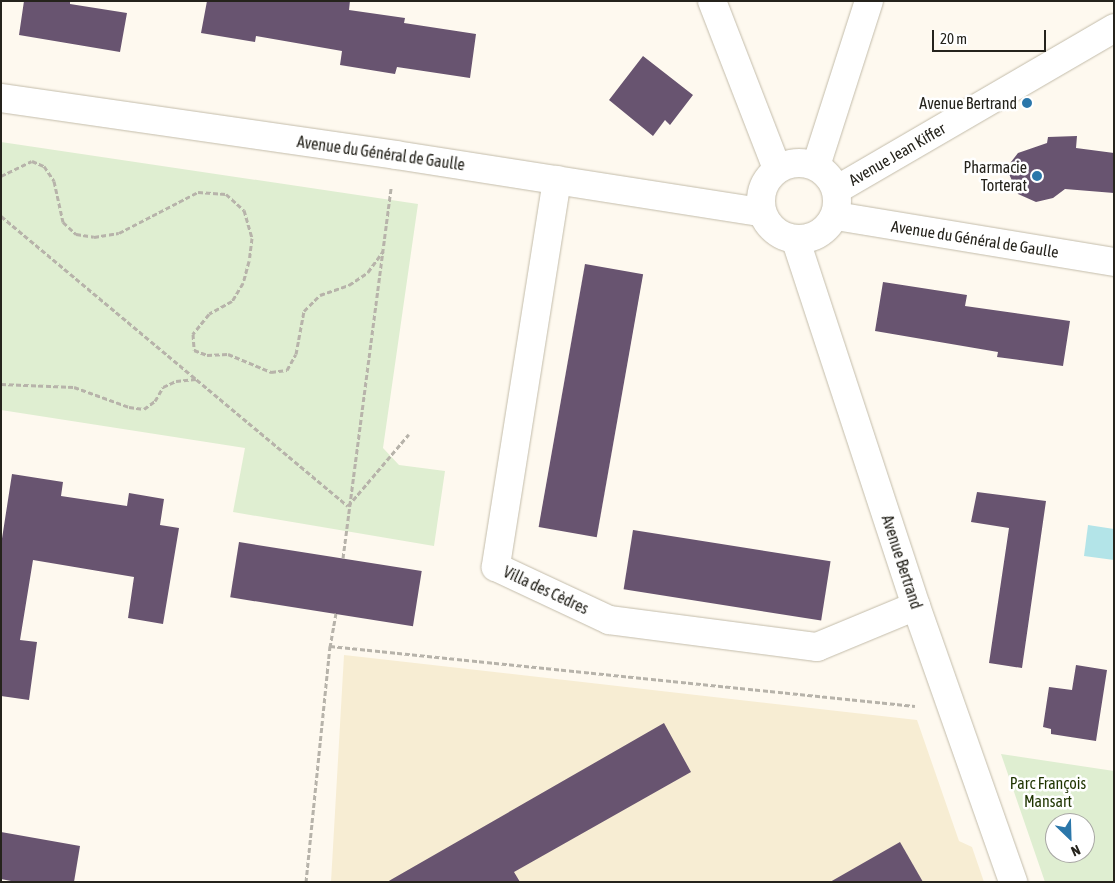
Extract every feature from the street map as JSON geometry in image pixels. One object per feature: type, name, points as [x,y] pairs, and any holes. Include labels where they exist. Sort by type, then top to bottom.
[{"type":"street","points":[[712,1],[777,169]]},
{"type":"street","points":[[816,166],[869,1]]},
{"type":"street","name":"Avenue Jean Kiffer","points":[[836,203],[1114,28]]},
{"type":"street","name":"Avenue du Général de Gaulle","points":[[1,98],[396,154],[761,212]]},
{"type":"street","points":[[796,163],[816,166],[829,176],[836,203],[820,235],[796,241],[774,232],[761,212],[763,189],[777,169],[796,163]]},
{"type":"street","name":"Villa des Cèdres","points":[[557,180],[496,567],[609,620],[818,647],[916,606]]},
{"type":"street","name":"Avenue du Général de Gaulle","points":[[836,203],[1114,262]]},
{"type":"street","name":"Avenue Bertrand","points":[[796,241],[916,606],[1013,882]]},
{"type":"path","points":[[343,558],[348,506],[396,154]]},
{"type":"path","points":[[1,176],[32,161],[44,166],[54,181],[63,222],[76,234],[94,237],[119,233],[198,192],[226,194],[244,210],[252,238],[249,261],[243,283],[232,301],[209,314],[194,334],[194,350],[207,355],[228,354],[271,372],[287,370],[296,354],[304,311],[320,295],[349,285],[368,272],[383,251]]},
{"type":"path","points":[[1,216],[348,506]]},
{"type":"path","points":[[1,384],[74,387],[130,407],[144,409],[155,401],[163,387],[176,381],[196,379]]},
{"type":"path","points":[[348,506],[410,434]]},
{"type":"path","points":[[306,882],[330,646],[336,613]]},
{"type":"path","points":[[330,646],[952,710]]},
{"type":"shaded area","points":[[344,655],[917,720],[959,841],[972,847],[984,882],[331,882]]},
{"type":"green space","points":[[1,142],[418,204],[383,448],[399,465],[445,471],[434,546],[233,512],[245,448],[1,410]]},
{"type":"green space","name":"Parc François Mansart","points":[[1001,754],[1114,771],[1114,882],[1045,882]]},
{"type":"water","points":[[1088,525],[1114,529],[1114,560],[1084,556]]},
{"type":"building","points":[[24,1],[70,1],[70,4],[127,13],[120,52],[19,35]]},
{"type":"building","points":[[207,1],[350,1],[349,10],[405,18],[404,23],[476,34],[470,78],[397,67],[395,74],[340,65],[342,51],[256,36],[255,42],[201,33]]},
{"type":"building","points":[[643,56],[693,95],[670,125],[665,120],[653,136],[609,100]]},
{"type":"building","points":[[1077,136],[1076,148],[1114,153],[1114,193],[1065,189],[1053,198],[1036,202],[1018,194],[1009,174],[1011,162],[1018,153],[1047,143],[1048,137]]},
{"type":"building","points":[[585,264],[643,274],[597,537],[539,527]]},
{"type":"building","points":[[883,282],[967,295],[965,306],[1070,321],[1063,366],[997,357],[998,352],[875,331]]},
{"type":"building","points":[[12,474],[63,482],[61,496],[127,506],[129,493],[164,499],[160,525],[179,528],[163,624],[128,618],[134,577],[33,560],[20,640],[37,642],[29,700],[1,696],[1,545]]},
{"type":"building","points":[[977,492],[1046,501],[1022,668],[989,663],[1009,528],[971,522]]},
{"type":"building","points":[[633,530],[831,561],[821,621],[624,589]]},
{"type":"building","points":[[239,542],[422,571],[413,626],[230,597]]},
{"type":"building","points":[[1076,665],[1107,670],[1096,741],[1051,734],[1051,729],[1043,727],[1049,687],[1072,690]]},
{"type":"building","points":[[664,723],[691,772],[514,872],[520,882],[387,882]]},
{"type":"building","points":[[1,832],[80,846],[74,882],[16,882],[1,879]]},
{"type":"building","points":[[900,842],[923,882],[830,882]]},
{"type":"place","name":"Avenue Bertrand","points":[[1027,103]]},
{"type":"place","name":"Pharmacie Torterat","points":[[1037,176]]}]
